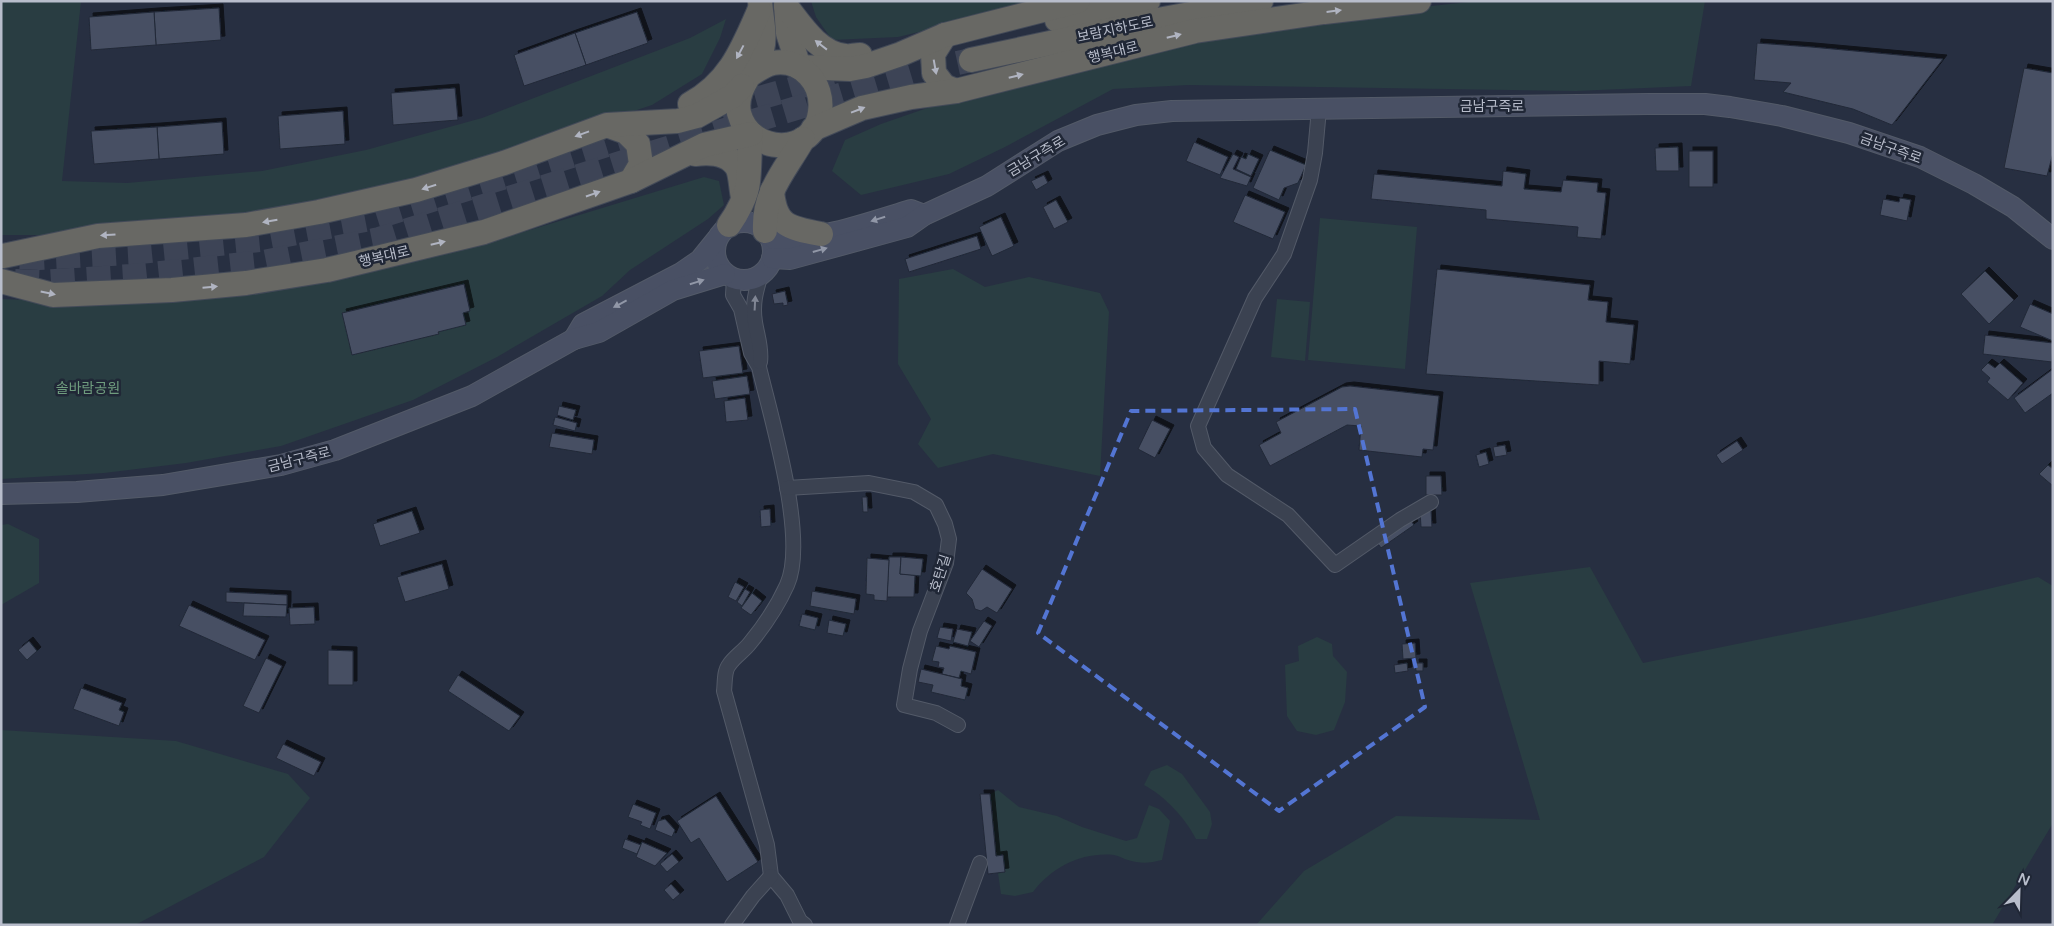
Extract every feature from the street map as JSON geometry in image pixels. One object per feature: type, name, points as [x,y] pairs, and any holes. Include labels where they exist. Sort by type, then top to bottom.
[{"type":"highway","points":[[786,4],[806,32],[825,50],[844,56],[871,54],[1078,1]]},
{"type":"highway","name":"보람지하도로","points":[[1148,1],[970,49],[1158,20],[1261,1]]},
{"type":"highway","name":"행복대로","points":[[808,134],[862,108],[912,97],[956,91],[1195,31],[1324,12],[1419,1]]},
{"type":"highway","points":[[760,4],[763,31],[762,49],[738,99],[739,112],[743,124],[751,134],[763,142],[776,146],[790,145],[808,134]]},
{"type":"highway","points":[[4,256],[98,236],[246,225],[319,212],[416,190],[504,163],[639,115],[675,111],[707,95],[721,81],[739,55],[760,4]]},
{"type":"highway","points":[[765,231],[765,216],[772,189],[820,116],[822,102],[818,88],[810,76],[798,67],[788,34],[786,4]]},
{"type":"highway","points":[[607,126],[678,121],[697,116],[733,96],[760,68],[773,63],[786,63],[798,67],[850,69],[866,66],[901,54],[940,37]]},
{"type":"highway","points":[[940,37],[933,54],[934,73],[944,86],[956,91]]},
{"type":"highway","points":[[607,126],[626,132],[638,144],[641,164],[631,181]]},
{"type":"highway","points":[[723,232],[736,216],[748,183],[751,134]]},
{"type":"highway","name":"행복대로","points":[[1,281],[53,295],[172,290],[246,283],[327,270],[484,232],[631,181],[704,145],[751,134]]},
{"type":"highway","points":[[676,158],[708,152],[724,155],[738,168],[743,197]]},
{"type":"highway","points":[[772,189],[774,208],[780,219],[796,230],[821,234]]},
{"type":"main road","name":"금남구즉로","points":[[767,266],[907,226],[924,215],[987,186],[1058,141],[1097,125],[1136,115],[1172,111],[1431,106],[1705,104],[1782,116],[1849,133],[1920,157],[1974,184],[2013,207],[2053,239]]},
{"type":"main road","name":"금남구즉로","points":[[765,231],[777,241],[800,240],[911,210],[924,215]]},
{"type":"main road","points":[[739,222],[748,222],[765,231],[771,239],[773,248],[767,266],[753,279],[743,280],[730,276],[719,266],[715,258],[714,248],[723,232],[739,222]]},
{"type":"main road","name":"금남구즉로","points":[[574,339],[583,324],[700,260],[723,232]]},
{"type":"main road","name":"금남구즉로","points":[[1,494],[77,492],[163,485],[281,465],[334,450],[472,396],[574,339],[599,332],[672,290],[730,276]]},
{"type":"street","points":[[1319,109],[1315,153],[1310,180],[1284,254],[1255,298],[1198,426],[1204,448],[1227,475],[1288,515],[1335,565],[1400,520],[1431,502]]},
{"type":"street","points":[[767,266],[754,299],[755,319],[761,354],[760,367],[792,512],[793,557],[788,584],[771,614],[750,643],[728,666],[724,691],[767,845],[771,876],[787,895],[800,921],[805,925]]},
{"type":"street","points":[[730,276],[733,295],[741,309],[751,353],[760,367]]},
{"type":"street","name":"호탄길","points":[[787,488],[869,483],[914,492],[936,505],[946,524],[949,539],[946,563],[920,631],[910,669],[904,705],[936,713],[958,725]]},
{"type":"street","points":[[957,925],[980,863]]},
{"type":"street","points":[[732,925],[753,896],[771,876]]},
{"type":"highlighted area","points":[[1355,409],[1425,707],[1279,811],[1038,633],[1131,411]]},
{"type":"green space","points":[[1,1],[81,1],[62,181],[127,183],[262,171],[366,150],[482,118],[690,38],[726,19],[720,38],[702,74],[652,105],[459,169],[237,220],[64,235],[1,235]]},
{"type":"green space","points":[[811,1],[1048,1],[898,37],[832,40],[816,17]]},
{"type":"green space","points":[[1478,1],[1705,1],[1691,86],[1576,91],[1188,85],[1113,89],[1005,147],[949,174],[861,195],[832,171],[845,140],[881,124],[933,106],[1185,39],[1348,15]]},
{"type":"green space","name":"솔바람공원","points":[[704,177],[719,181],[724,205],[708,219],[630,270],[602,296],[497,357],[413,400],[281,446],[186,463],[104,473],[1,479],[1,299],[132,304],[260,289],[379,270],[530,230]]},
{"type":"green space","points":[[1320,218],[1417,227],[1405,369],[1308,360]]},
{"type":"green space","points":[[953,269],[985,287],[1029,277],[1100,293],[1109,312],[1100,476],[993,454],[938,468],[918,444],[931,419],[898,364],[899,279]]},
{"type":"green space","points":[[1277,299],[1310,302],[1305,361],[1271,357]]},
{"type":"green space","points":[[8,524],[39,539],[39,583],[1,605],[1,525]]},
{"type":"green space","points":[[1590,567],[1643,663],[1870,617],[2038,577],[2053,586],[2053,823],[1992,925],[1256,925],[1304,871],[1396,816],[1540,820],[1470,583]]},
{"type":"green space","points":[[1317,637],[1332,644],[1333,656],[1347,672],[1345,702],[1334,730],[1316,735],[1297,731],[1287,716],[1285,665],[1299,661],[1298,646]]},
{"type":"green space","points":[[1,730],[176,741],[288,774],[310,798],[264,857],[135,925],[1,925]]},
{"type":"green space","points":[[1167,765],[1182,774],[1210,812],[1212,824],[1207,839],[1196,839],[1187,824],[1174,809],[1160,795],[1144,785],[1151,771]]},
{"type":"green space","points":[[998,790],[1019,807],[1057,816],[1082,827],[1126,841],[1137,838],[1149,805],[1159,809],[1170,821],[1162,860],[1141,863],[1114,855],[1091,856],[1069,863],[1049,875],[1033,892],[1015,896],[1001,894],[998,873],[1004,872],[1002,855],[996,856],[990,794]]},
{"type":"building","points":[[219,8],[221,40],[156,45],[154,12]]},
{"type":"building","points":[[154,12],[156,45],[91,50],[89,17]]},
{"type":"building","points":[[637,12],[648,43],[586,65],[575,33]]},
{"type":"building","points":[[575,33],[586,65],[524,86],[514,55]]},
{"type":"building","points":[[1757,43],[1943,59],[1892,125],[1853,109],[1783,92],[1791,83],[1754,80]]},
{"type":"building","points":[[2024,68],[2053,73],[2053,153],[2047,176],[2004,168]]},
{"type":"building","points":[[455,88],[458,120],[393,125],[391,93]]},
{"type":"building","points":[[343,111],[345,144],[280,149],[278,116]]},
{"type":"building","points":[[222,122],[224,154],[159,159],[157,127]]},
{"type":"building","points":[[157,127],[159,159],[94,164],[91,131]]},
{"type":"building","points":[[1194,142],[1228,157],[1220,175],[1186,161]]},
{"type":"building","points":[[1678,147],[1679,171],[1656,171],[1655,148]]},
{"type":"building","points":[[1270,150],[1306,165],[1298,183],[1284,188],[1279,200],[1253,188]]},
{"type":"building","points":[[1689,151],[1713,151],[1713,187],[1689,187]]},
{"type":"building","points":[[1233,154],[1239,157],[1233,169],[1251,177],[1247,186],[1220,178]]},
{"type":"building","points":[[1248,154],[1259,159],[1251,176],[1236,169],[1241,157],[1246,159]]},
{"type":"building","points":[[1503,171],[1526,174],[1524,189],[1561,192],[1563,180],[1598,183],[1597,192],[1606,193],[1601,239],[1577,237],[1578,227],[1486,219],[1486,210],[1371,199],[1374,174],[1502,186]]},
{"type":"building","points":[[1044,175],[1048,183],[1036,190],[1031,181]]},
{"type":"building","points":[[1245,195],[1285,212],[1273,239],[1233,222]]},
{"type":"building","points":[[1900,198],[1911,200],[1907,221],[1880,215],[1883,199],[1899,202]]},
{"type":"building","points":[[1056,200],[1068,222],[1054,229],[1043,207]]},
{"type":"building","points":[[1001,217],[1014,246],[992,256],[979,227]]},
{"type":"building","points":[[977,236],[981,249],[909,272],[905,259]]},
{"type":"building","points":[[1437,269],[1590,285],[1588,300],[1608,302],[1606,322],[1634,325],[1630,364],[1599,361],[1599,385],[1426,374]]},
{"type":"building","points":[[1985,271],[2014,300],[1989,324],[1961,294]]},
{"type":"building","points":[[464,284],[470,311],[463,313],[466,325],[438,332],[439,334],[352,355],[342,313]]},
{"type":"building","points":[[785,291],[788,305],[783,306],[783,303],[774,304],[772,294]]},
{"type":"building","points":[[2030,304],[2053,314],[2053,341],[2020,327]]},
{"type":"building","points":[[1985,335],[2053,343],[2052,362],[1983,354]]},
{"type":"building","points":[[739,346],[743,373],[703,378],[699,351]]},
{"type":"building","points":[[1988,363],[1995,368],[2000,363],[2023,383],[2008,400],[1987,382],[1990,378],[1981,370]]},
{"type":"building","points":[[2053,369],[2053,393],[2025,413],[2014,398]]},
{"type":"building","points":[[747,376],[750,394],[715,399],[712,381]]},
{"type":"building","points":[[1350,386],[1439,396],[1433,450],[1423,449],[1422,457],[1359,450],[1361,426],[1347,425],[1270,466],[1259,445],[1281,433],[1276,422],[1342,387]]},
{"type":"building","points":[[745,398],[748,420],[726,422],[724,401]]},
{"type":"building","points":[[559,406],[576,410],[573,420],[557,415]]},
{"type":"building","points":[[555,417],[577,423],[575,431],[553,425]]},
{"type":"building","points":[[1152,420],[1170,429],[1155,458],[1138,449]]},
{"type":"building","points":[[552,433],[594,440],[592,454],[549,447]]},
{"type":"building","points":[[1737,441],[1743,450],[1722,464],[1716,455]]},
{"type":"building","points":[[1505,445],[1507,455],[1495,457],[1493,447]]},
{"type":"building","points":[[1486,452],[1489,464],[1479,467],[1476,455]]},
{"type":"building","points":[[2048,465],[2053,469],[2053,486],[2039,474]]},
{"type":"building","points":[[1426,476],[1441,476],[1442,495],[1426,495]]},
{"type":"building","points":[[862,497],[867,497],[868,512],[863,512]]},
{"type":"building","points":[[770,509],[771,526],[761,527],[760,510]]},
{"type":"building","points":[[412,511],[420,533],[380,546],[373,524]]},
{"type":"building","points":[[1420,511],[1431,511],[1432,527],[1421,527]]},
{"type":"building","points":[[1409,518],[1414,525],[1381,548],[1376,541]]},
{"type":"building","points":[[889,557],[901,557],[900,574],[915,575],[914,597],[887,597]]},
{"type":"building","points":[[901,557],[923,559],[921,576],[900,574]]},
{"type":"building","points":[[867,558],[889,560],[887,601],[874,600],[874,595],[866,594]]},
{"type":"building","points":[[442,564],[449,589],[405,602],[397,577]]},
{"type":"building","points":[[982,569],[1012,589],[997,613],[987,607],[981,611],[975,609],[972,599],[966,593]]},
{"type":"building","points":[[735,582],[744,587],[736,601],[728,597]]},
{"type":"building","points":[[745,589],[750,592],[742,606],[737,602]]},
{"type":"building","points":[[812,591],[856,599],[854,614],[810,606]]},
{"type":"building","points":[[226,592],[287,595],[287,605],[226,602]]},
{"type":"building","points":[[752,593],[762,601],[751,615],[741,608]]},
{"type":"building","points":[[244,603],[287,605],[286,617],[243,616]]},
{"type":"building","points":[[189,605],[265,640],[255,660],[179,626]]},
{"type":"building","points":[[314,607],[315,624],[290,625],[289,608]]},
{"type":"building","points":[[802,614],[818,618],[815,630],[799,626]]},
{"type":"building","points":[[829,620],[846,624],[843,636],[827,633]]},
{"type":"building","points":[[984,621],[992,626],[979,647],[970,641]]},
{"type":"building","points":[[940,627],[953,629],[951,641],[937,638]]},
{"type":"building","points":[[957,629],[972,632],[968,646],[953,642]]},
{"type":"building","points":[[29,641],[37,651],[27,660],[18,650]]},
{"type":"building","points":[[1415,643],[1416,658],[1403,659],[1402,644]]},
{"type":"building","points":[[936,646],[949,649],[950,646],[976,652],[971,674],[961,671],[959,678],[942,674],[944,668],[938,667],[939,662],[932,661]]},
{"type":"building","points":[[328,650],[353,651],[353,685],[328,685]]},
{"type":"building","points":[[266,658],[282,666],[259,713],[243,706]]},
{"type":"building","points":[[1407,663],[1408,671],[1395,673],[1394,665]]},
{"type":"building","points":[[1415,663],[1423,663],[1423,671],[1416,671]]},
{"type":"building","points":[[921,669],[962,679],[961,686],[968,688],[965,700],[931,692],[933,685],[918,682]]},
{"type":"building","points":[[458,675],[520,716],[509,731],[448,691]]},
{"type":"building","points":[[81,688],[122,703],[119,710],[124,712],[119,726],[73,709]]},
{"type":"building","points":[[283,744],[321,762],[314,776],[276,758]]},
{"type":"building","points":[[980,794],[990,794],[996,856],[1003,855],[1005,872],[988,874]]},
{"type":"building","points":[[716,796],[758,862],[727,882],[699,838],[691,843],[677,821]]},
{"type":"building","points":[[633,804],[656,813],[650,829],[640,825],[642,822],[628,817]]},
{"type":"building","points":[[665,819],[675,830],[672,837],[655,830],[658,821]]},
{"type":"building","points":[[625,839],[641,845],[637,854],[622,848]]},
{"type":"building","points":[[642,842],[667,853],[655,866],[636,857]]},
{"type":"building","points":[[672,854],[679,862],[667,872],[660,864]]},
{"type":"building","points":[[671,884],[680,894],[673,900],[664,890]]},
{"type":"tunnel","points":[[15,281],[39,282],[132,276],[263,262],[379,239],[750,122],[916,72],[971,60]]},
{"type":"tunnel","points":[[721,109],[833,77]]},
{"type":"tunnel","points":[[20,257],[39,258],[130,253],[260,240],[375,218],[648,132]]}]
